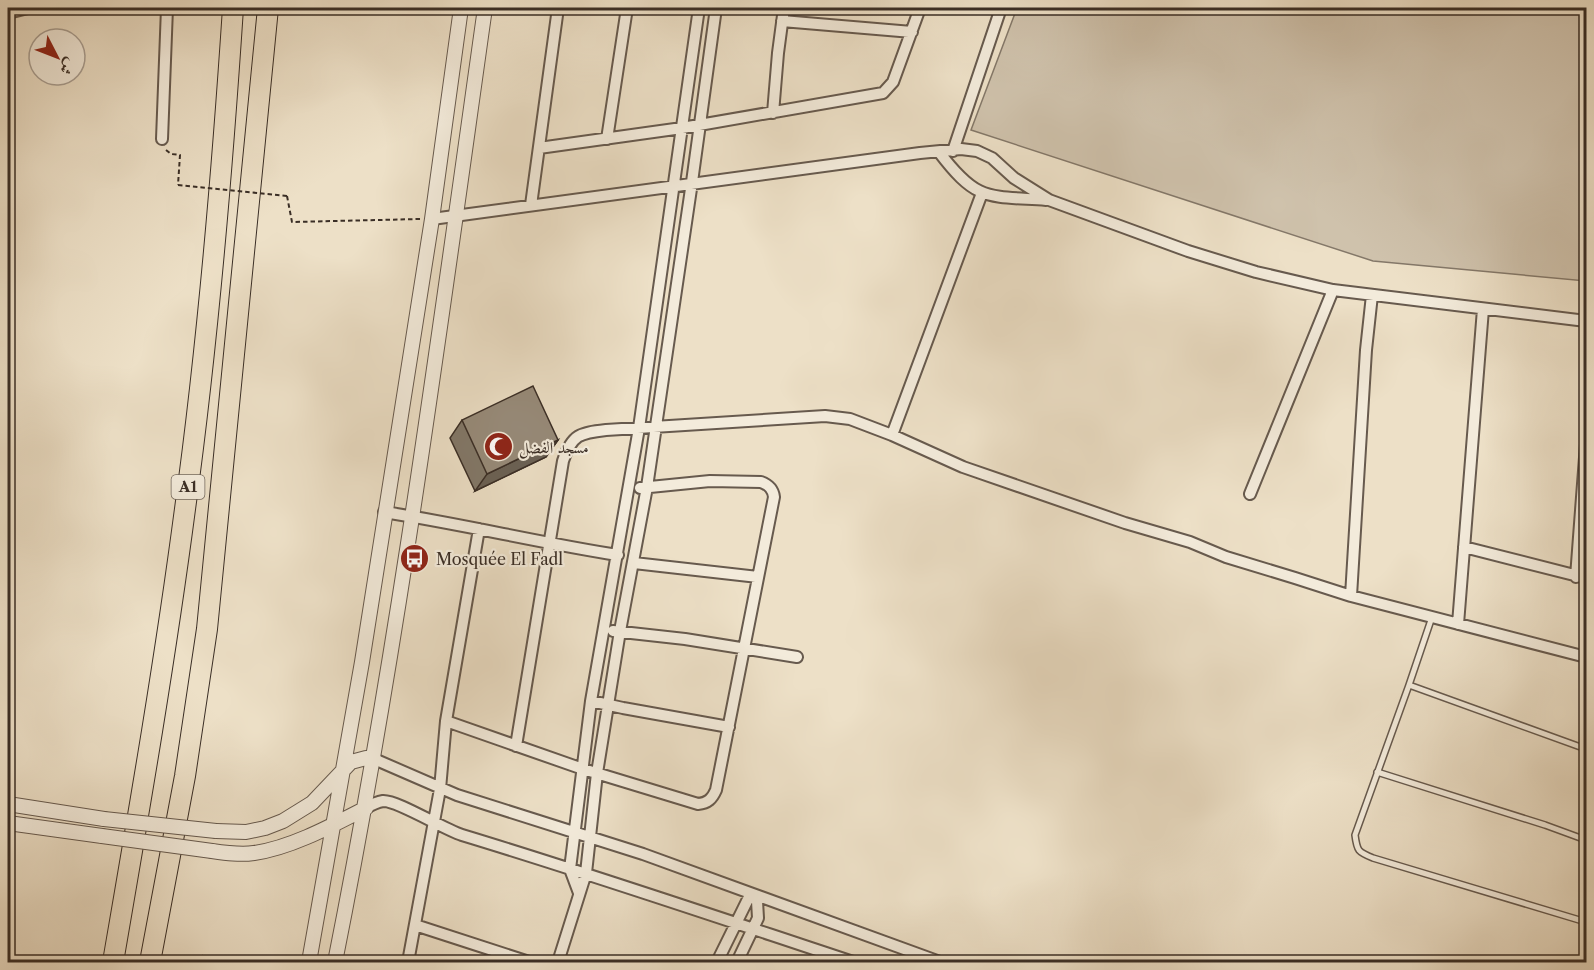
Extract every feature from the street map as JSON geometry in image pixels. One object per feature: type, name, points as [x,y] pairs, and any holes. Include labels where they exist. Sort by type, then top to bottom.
[{"type":"highway","name":"A1","points":[[113,963],[158,701],[187,496],[210,296],[233,8]]},
{"type":"highway","name":"A1","points":[[150,963],[185,776],[207,629],[268,8]]},
{"type":"street","points":[[8,13],[28,8]]},
{"type":"street","points":[[162,139],[166,8]]},
{"type":"street","points":[[309,963],[345,768],[432,219],[461,8]]},
{"type":"street","points":[[336,963],[366,807],[412,516],[485,8]]},
{"type":"street","points":[[531,205],[558,8]]},
{"type":"street","points":[[607,139],[627,8]]},
{"type":"street","points":[[579,893],[570,868],[591,701],[630,489],[699,8]]},
{"type":"street","points":[[558,963],[586,873],[607,705],[647,487],[716,8]]},
{"type":"street","points":[[773,113],[784,8]]},
{"type":"street","points":[[539,148],[682,128],[883,93],[892,86],[920,8]]},
{"type":"street","points":[[953,151],[1001,8]]},
{"type":"street","points":[[782,21],[912,32]]},
{"type":"street","points":[[432,219],[692,182],[920,153],[969,150],[985,154],[1025,186],[1049,200],[1223,263],[1333,290],[1587,321]]},
{"type":"street","points":[[939,152],[959,178],[982,193],[998,197],[1049,200]]},
{"type":"street","points":[[892,435],[982,193]]},
{"type":"street","points":[[1250,494],[1333,290]]},
{"type":"street","points":[[1351,596],[1364,383],[1372,295]]},
{"type":"street","points":[[1458,624],[1484,309]]},
{"type":"street","points":[[516,746],[567,447],[582,433],[639,428],[825,416],[850,419],[963,466],[1114,519],[1351,596],[1587,657]]},
{"type":"street","points":[[1464,547],[1581,577],[1587,444]]},
{"type":"street","points":[[446,721],[583,769],[698,804],[704,804],[713,797],[774,497],[768,485],[761,482],[710,481],[630,489]]},
{"type":"street","points":[[384,512],[618,555]]},
{"type":"street","points":[[408,963],[440,789],[446,721],[478,529]]},
{"type":"street","points":[[633,562],[758,577]]},
{"type":"street","points":[[604,630],[797,657]]},
{"type":"street","points":[[591,701],[729,727]]},
{"type":"street","points":[[8,804],[104,819],[246,832],[283,821],[312,803],[345,768],[358,759],[374,759],[440,789],[644,854],[750,895],[940,963]]},
{"type":"street","points":[[8,823],[233,854],[254,853],[274,848],[333,824],[366,807],[387,801],[460,835],[586,873],[853,963]]},
{"type":"street","points":[[717,963],[750,895]]},
{"type":"street","points":[[737,963],[754,929],[759,910],[757,901],[750,895]]},
{"type":"street","points":[[415,925],[529,963]]},
{"type":"lane","points":[[1432,617],[1355,835],[1357,849],[1362,854],[1587,922]]},
{"type":"lane","points":[[1409,685],[1587,749]]},
{"type":"lane","points":[[1377,772],[1587,840]]},
{"type":"path","points":[[180,155],[177,185],[287,196],[292,222],[432,219]]},
{"type":"path","points":[[200,963],[203,955]]},
{"type":"shaded area","points":[[1017,8],[1586,8],[1586,281],[1373,261],[971,130]]},
{"type":"building","name":"مسجد الفضل","points":[[533,386],[558,440],[487,474],[462,420]]},
{"type":"place","name":"مسجد الفضل","points":[[498,447]]},
{"type":"place","name":"Mosquée El Fadl","points":[[415,559]]}]
